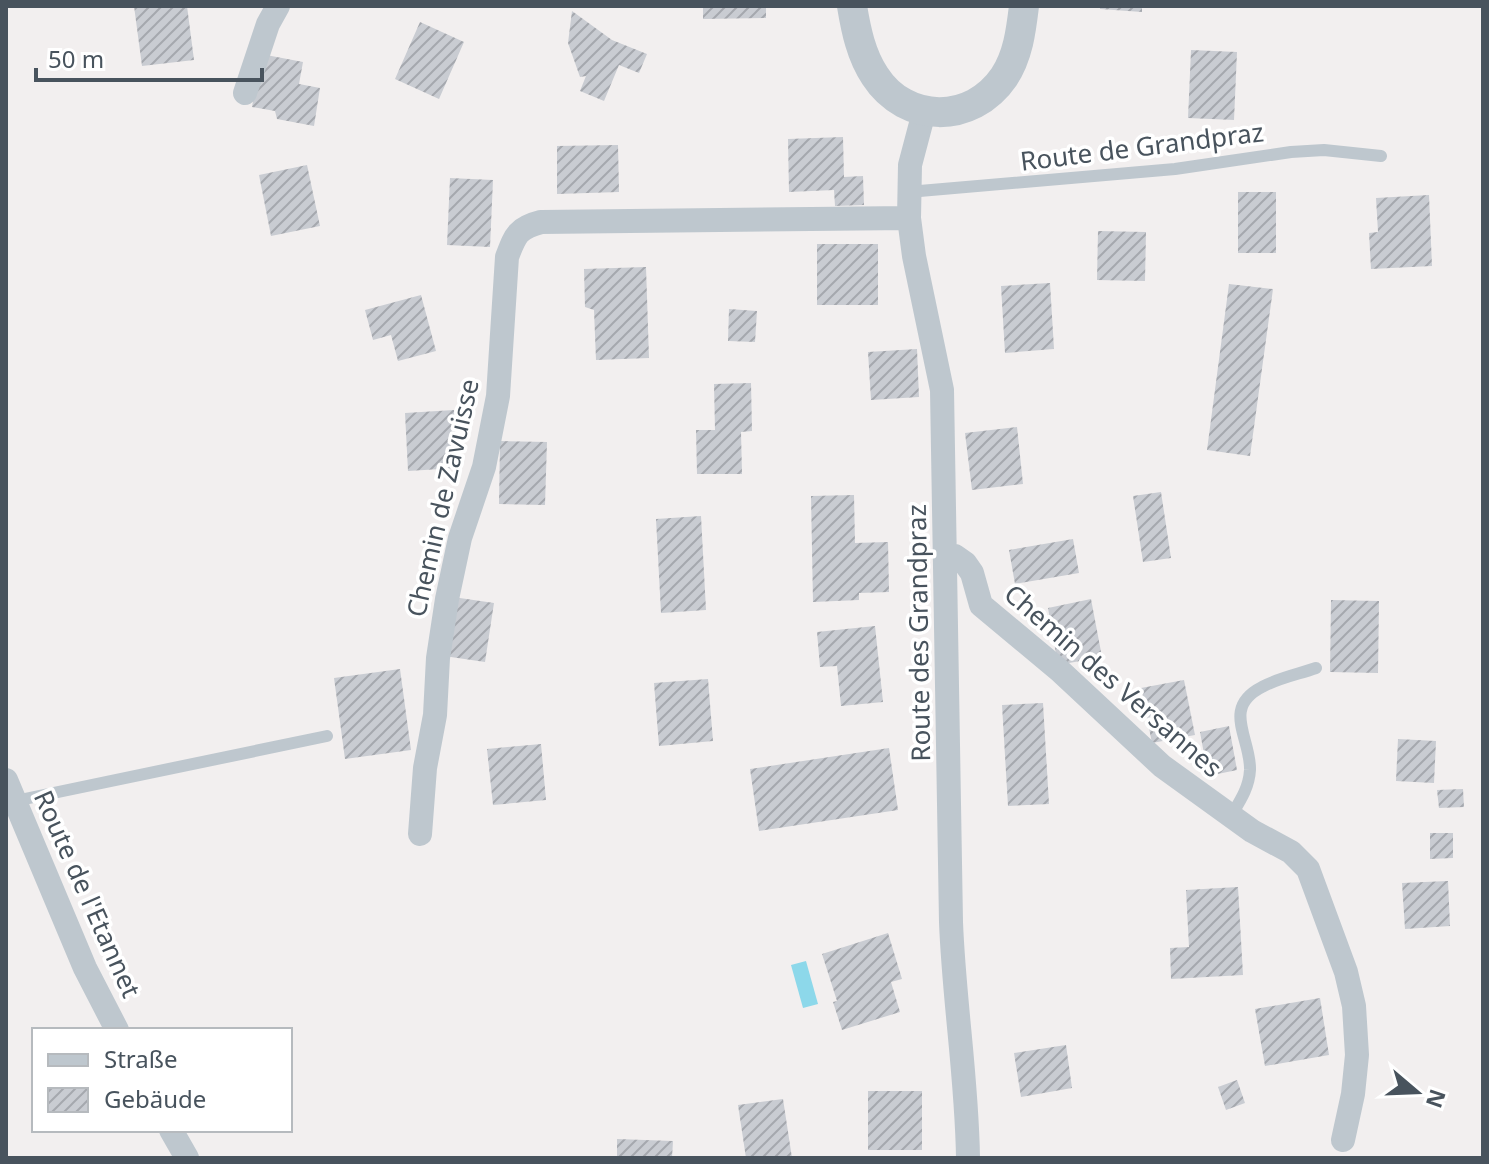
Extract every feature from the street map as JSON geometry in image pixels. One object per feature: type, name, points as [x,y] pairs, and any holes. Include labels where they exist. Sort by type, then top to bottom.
[{"type":"street","points":[[245,93],[268,24],[278,6]]},
{"type":"street","points":[[852,6],[858,37],[876,78],[895,98],[924,112],[958,110],[992,92],[1015,57],[1024,6]]},
{"type":"street","name":"Route des Grandpraz","points":[[924,112],[910,165],[909,218],[942,390],[951,922],[966,1095],[968,1158]]},
{"type":"street","name":"Chemin de Zavuisse","points":[[420,834],[425,768],[435,715],[438,658],[447,599],[460,538],[484,467],[498,396],[507,257],[514,236],[526,225],[541,222],[909,218]]},
{"type":"street","name":"Chemin des Versannes","points":[[946,555],[955,556],[965,563],[972,573],[981,605],[1059,670],[1162,766],[1252,831],[1291,852],[1308,869],[1346,972],[1354,1006],[1357,1055],[1343,1140]]},
{"type":"street","name":"Route de l'Etannet","points":[[10,790],[85,968],[116,1028]]},
{"type":"street","points":[[172,1132],[187,1158]]},
{"type":"lane","name":"Route de Grandpraz","points":[[908,192],[1175,169],[1291,152],[1324,150],[1381,156]]},
{"type":"lane","points":[[1231,816],[1248,784],[1250,766],[1240,721],[1244,702],[1264,685],[1316,668]]},
{"type":"lane","points":[[10,790],[327,736]]},
{"type":"water","points":[[806,961],[818,1004],[803,1008],[791,965]]},
{"type":"building","points":[[134,6],[187,6],[194,60],[142,66]]},
{"type":"building","points":[[703,6],[766,6],[766,18],[703,19]]},
{"type":"building","points":[[1100,6],[1142,6],[1142,12],[1100,9]]},
{"type":"building","points":[[572,11],[612,40],[647,54],[639,73],[619,65],[604,101],[580,91],[586,76],[580,77],[568,43]]},
{"type":"building","points":[[420,22],[464,42],[439,99],[395,79]]},
{"type":"building","points":[[1191,50],[1237,52],[1234,120],[1188,118]]},
{"type":"building","points":[[261,54],[303,62],[299,84],[320,88],[314,126],[277,119],[275,111],[252,107]]},
{"type":"building","points":[[843,137],[844,177],[863,176],[864,205],[835,206],[834,190],[789,192],[788,139]]},
{"type":"building","points":[[618,145],[619,192],[557,194],[557,146]]},
{"type":"building","points":[[307,165],[320,226],[271,236],[259,175]]},
{"type":"building","points":[[450,178],[493,180],[490,247],[447,245]]},
{"type":"building","points":[[1238,192],[1276,192],[1276,253],[1238,253]]},
{"type":"building","points":[[1429,195],[1432,266],[1371,269],[1369,233],[1378,232],[1376,198]]},
{"type":"building","points":[[1098,231],[1146,232],[1145,281],[1097,280]]},
{"type":"building","points":[[817,244],[878,244],[878,305],[817,305]]},
{"type":"building","points":[[646,267],[649,358],[596,360],[594,310],[585,307],[584,269]]},
{"type":"building","points":[[1050,283],[1054,349],[1005,353],[1001,286]]},
{"type":"building","points":[[1229,284],[1273,289],[1250,456],[1207,450]]},
{"type":"building","points":[[421,295],[436,351],[398,361],[391,335],[373,340],[365,310]]},
{"type":"building","points":[[729,309],[757,311],[755,342],[728,341]]},
{"type":"building","points":[[917,349],[919,397],[871,400],[868,352]]},
{"type":"building","points":[[751,383],[752,431],[741,432],[742,474],[697,474],[696,430],[715,430],[714,384]]},
{"type":"building","points":[[454,410],[457,468],[408,471],[405,413]]},
{"type":"building","points":[[1017,427],[1023,484],[972,490],[965,433]]},
{"type":"building","points":[[500,441],[547,442],[545,505],[499,504]]},
{"type":"building","points":[[1161,492],[1171,558],[1143,562],[1133,496]]},
{"type":"building","points":[[854,495],[855,543],[888,542],[889,592],[859,593],[859,600],[813,602],[811,496]]},
{"type":"building","points":[[701,516],[706,610],[661,613],[656,519]]},
{"type":"building","points":[[1073,539],[1079,573],[1015,584],[1009,550]]},
{"type":"building","points":[[453,597],[494,603],[485,662],[444,656]]},
{"type":"building","points":[[1091,599],[1102,657],[1058,665],[1048,608]]},
{"type":"building","points":[[1331,600],[1379,601],[1378,673],[1330,672]]},
{"type":"building","points":[[875,626],[883,702],[841,706],[837,666],[820,667],[817,632]]},
{"type":"building","points":[[400,669],[411,750],[345,759],[334,678]]},
{"type":"building","points":[[708,679],[713,741],[659,746],[654,683]]},
{"type":"building","points":[[1184,680],[1195,735],[1152,743],[1141,688]]},
{"type":"building","points":[[1043,703],[1049,804],[1008,806],[1002,705]]},
{"type":"building","points":[[1229,726],[1237,770],[1208,776],[1200,732]]},
{"type":"building","points":[[1398,739],[1436,741],[1434,783],[1396,781]]},
{"type":"building","points":[[541,744],[546,800],[493,805],[487,749]]},
{"type":"building","points":[[889,748],[898,810],[759,831],[750,769]]},
{"type":"building","points":[[1463,789],[1464,807],[1439,808],[1437,790]]},
{"type":"building","points":[[1430,833],[1453,833],[1453,858],[1430,859]]},
{"type":"building","points":[[1448,881],[1450,926],[1405,929],[1402,883]]},
{"type":"building","points":[[1238,887],[1243,975],[1171,979],[1170,948],[1189,947],[1186,890]]},
{"type":"building","points":[[888,933],[902,979],[891,982],[900,1012],[842,1030],[833,1002],[837,1001],[822,954]]},
{"type":"building","points":[[1320,998],[1329,1055],[1265,1066],[1255,1009]]},
{"type":"building","points":[[1066,1045],[1072,1088],[1021,1097],[1014,1053]]},
{"type":"building","points":[[1237,1080],[1245,1103],[1226,1110],[1218,1087]]},
{"type":"building","points":[[868,1091],[922,1091],[922,1150],[868,1150]]},
{"type":"building","points":[[783,1099],[792,1158],[746,1158],[738,1105]]},
{"type":"building","points":[[617,1139],[673,1141],[672,1158],[617,1158]]}]
